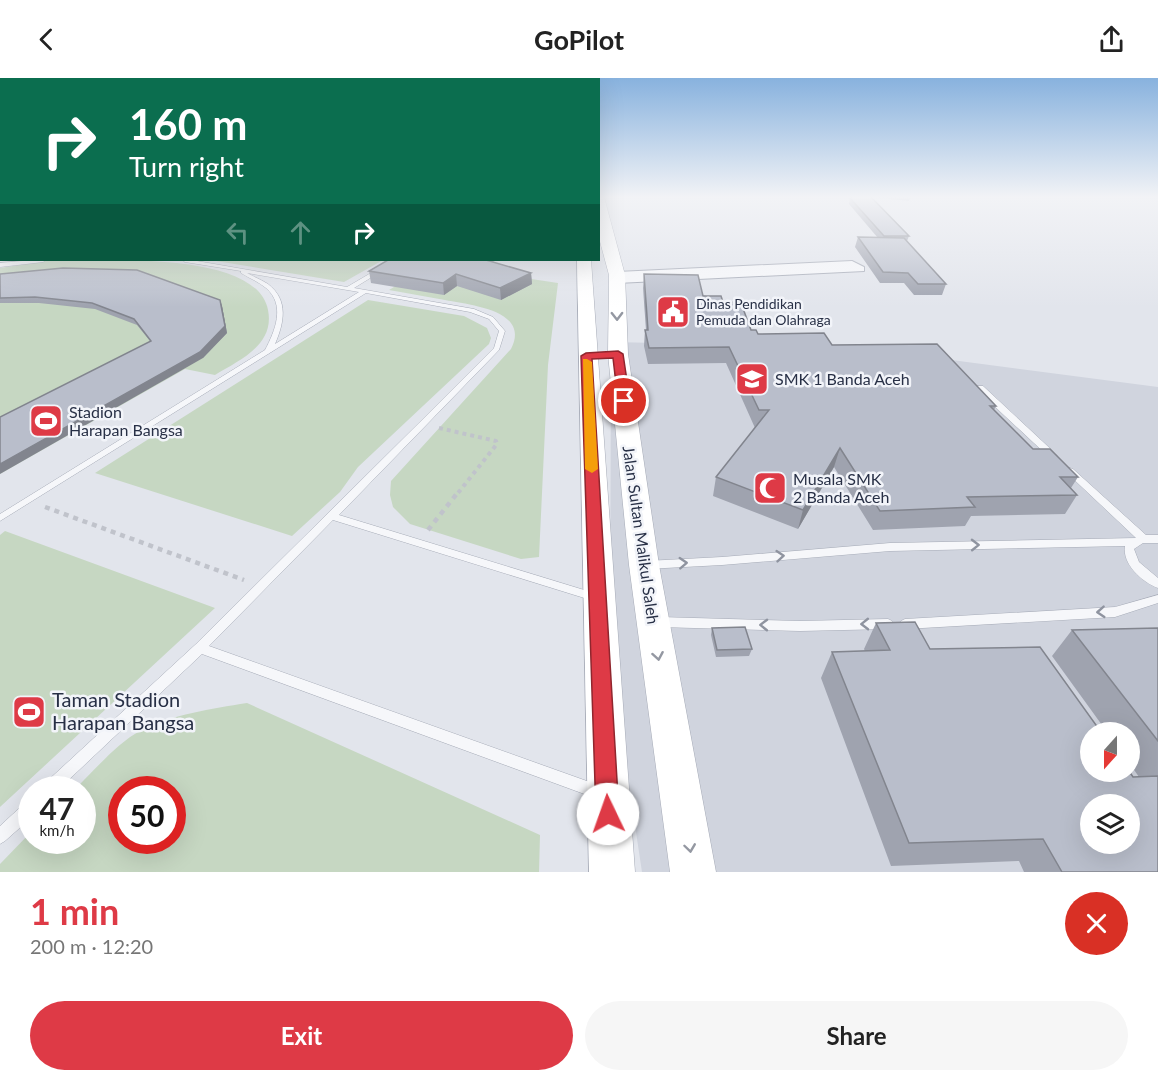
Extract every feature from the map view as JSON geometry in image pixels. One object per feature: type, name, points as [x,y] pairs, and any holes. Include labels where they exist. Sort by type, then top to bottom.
[{"type":"main road","name":"Jalan Sultan Malikul Saleh","points":[[602,237],[617,277],[618,354],[644,565],[693,872]]},
{"type":"main road","points":[[584,261],[586,356],[606,795],[612,872]]},
{"type":"main road","points":[[586,356],[618,354]]},
{"type":"street","points":[[852,264],[860,269],[617,277],[852,264]]},
{"type":"lane","points":[[0,265],[34,261]]},
{"type":"lane","points":[[64,776],[200,648],[497,349],[502,331],[491,318],[472,310],[191,261]]},
{"type":"lane","points":[[349,288],[394,261]]},
{"type":"lane","points":[[236,268],[272,290],[281,307],[280,328],[268,351]]},
{"type":"lane","points":[[0,518],[365,291]]},
{"type":"lane","points":[[980,388],[1057,460]]},
{"type":"lane","points":[[1066,468],[1138,541]]},
{"type":"lane","points":[[332,516],[598,598]]},
{"type":"lane","points":[[644,565],[890,547],[1157,539]]},
{"type":"lane","points":[[1138,541],[1129,548],[1130,556],[1141,571],[1158,584]]},
{"type":"lane","points":[[652,622],[800,626],[937,623],[1115,612],[1158,599]]},
{"type":"lane","points":[[200,648],[606,795]]},
{"type":"lane","points":[[0,836],[18,819]]},
{"type":"path","points":[[418,543],[497,444],[496,441],[423,424]]},
{"type":"path","points":[[28,500],[262,586]]},
{"type":"shaded area","points":[[611,342],[853,347],[1158,387],[1158,872],[642,872],[610,659]]},
{"type":"green space","name":"Stadion Harapan Bangsa","points":[[46,261],[159,261],[188,264],[217,270],[241,279],[259,292],[268,310],[269,322],[261,342],[253,350],[215,375],[185,369],[0,474],[0,268]]},
{"type":"green space","points":[[216,261],[381,261],[344,282]]},
{"type":"green space","points":[[432,264],[558,283],[548,365],[539,557],[521,559],[410,524],[393,507],[390,495],[391,481],[511,349],[515,336],[513,326],[505,318],[482,307],[389,290]]},
{"type":"green space","points":[[368,300],[464,316],[487,328],[491,338],[489,344],[358,467],[340,492],[292,536],[95,473]]},
{"type":"green space","points":[[5,531],[215,608],[33,776],[18,776],[18,790],[0,807],[0,535]]},
{"type":"green space","points":[[247,703],[540,835],[539,872],[0,872],[0,864],[18,845],[18,854],[96,854],[96,776],[88,776],[131,736],[153,725],[206,710]]},
{"type":"building","points":[[881,233],[906,233],[909,236],[884,236]]},
{"type":"building","points":[[858,237],[904,238],[946,284],[918,284],[908,273],[883,272]]},
{"type":"building","points":[[386,261],[489,261],[531,273],[500,288],[456,274],[443,283],[369,271]]},
{"type":"building","points":[[63,268],[137,270],[220,300],[225,326],[200,352],[0,464],[0,417],[151,341],[134,319],[92,303],[35,297],[0,298],[0,274]]},
{"type":"building","points":[[644,274],[698,275],[703,296],[721,296],[723,302],[741,303],[751,330],[756,330],[758,334],[824,333],[832,345],[937,344],[996,406],[990,406],[1033,449],[1050,449],[1078,477],[1060,477],[1077,495],[967,497],[975,507],[880,511],[840,448],[803,510],[716,477],[769,410],[759,410],[729,347],[649,348],[645,330],[648,330]]},
{"type":"building","points":[[915,622],[930,649],[1040,647],[1094,722],[1080,722],[1080,782],[1140,782],[1140,777],[1158,776],[1158,872],[1062,872],[1043,839],[909,843],[832,652],[890,650],[876,623]]},
{"type":"building","points":[[745,627],[752,649],[717,650],[712,628]]},
{"type":"building","points":[[1158,628],[1158,741],[1072,630]]},
{"type":"slow traffic","points":[[587,362],[592,469]]},
{"type":"place","name":"Dinas Pendidikan Pemuda dan Olahraga","points":[[673,312]]},
{"type":"place","name":"SMK 1 Banda Aceh","points":[[752,379]]},
{"type":"place","name":"Stadion Harapan Bangsa","points":[[46,421]]},
{"type":"place","name":"Musala SMK 2 Banda Aceh","points":[[770,488]]},
{"type":"place","name":"Taman Stadion Harapan Bangsa","points":[[29,712]]},
{"type":"route","points":[[608,814],[586,356],[618,354],[624,401]]}]
